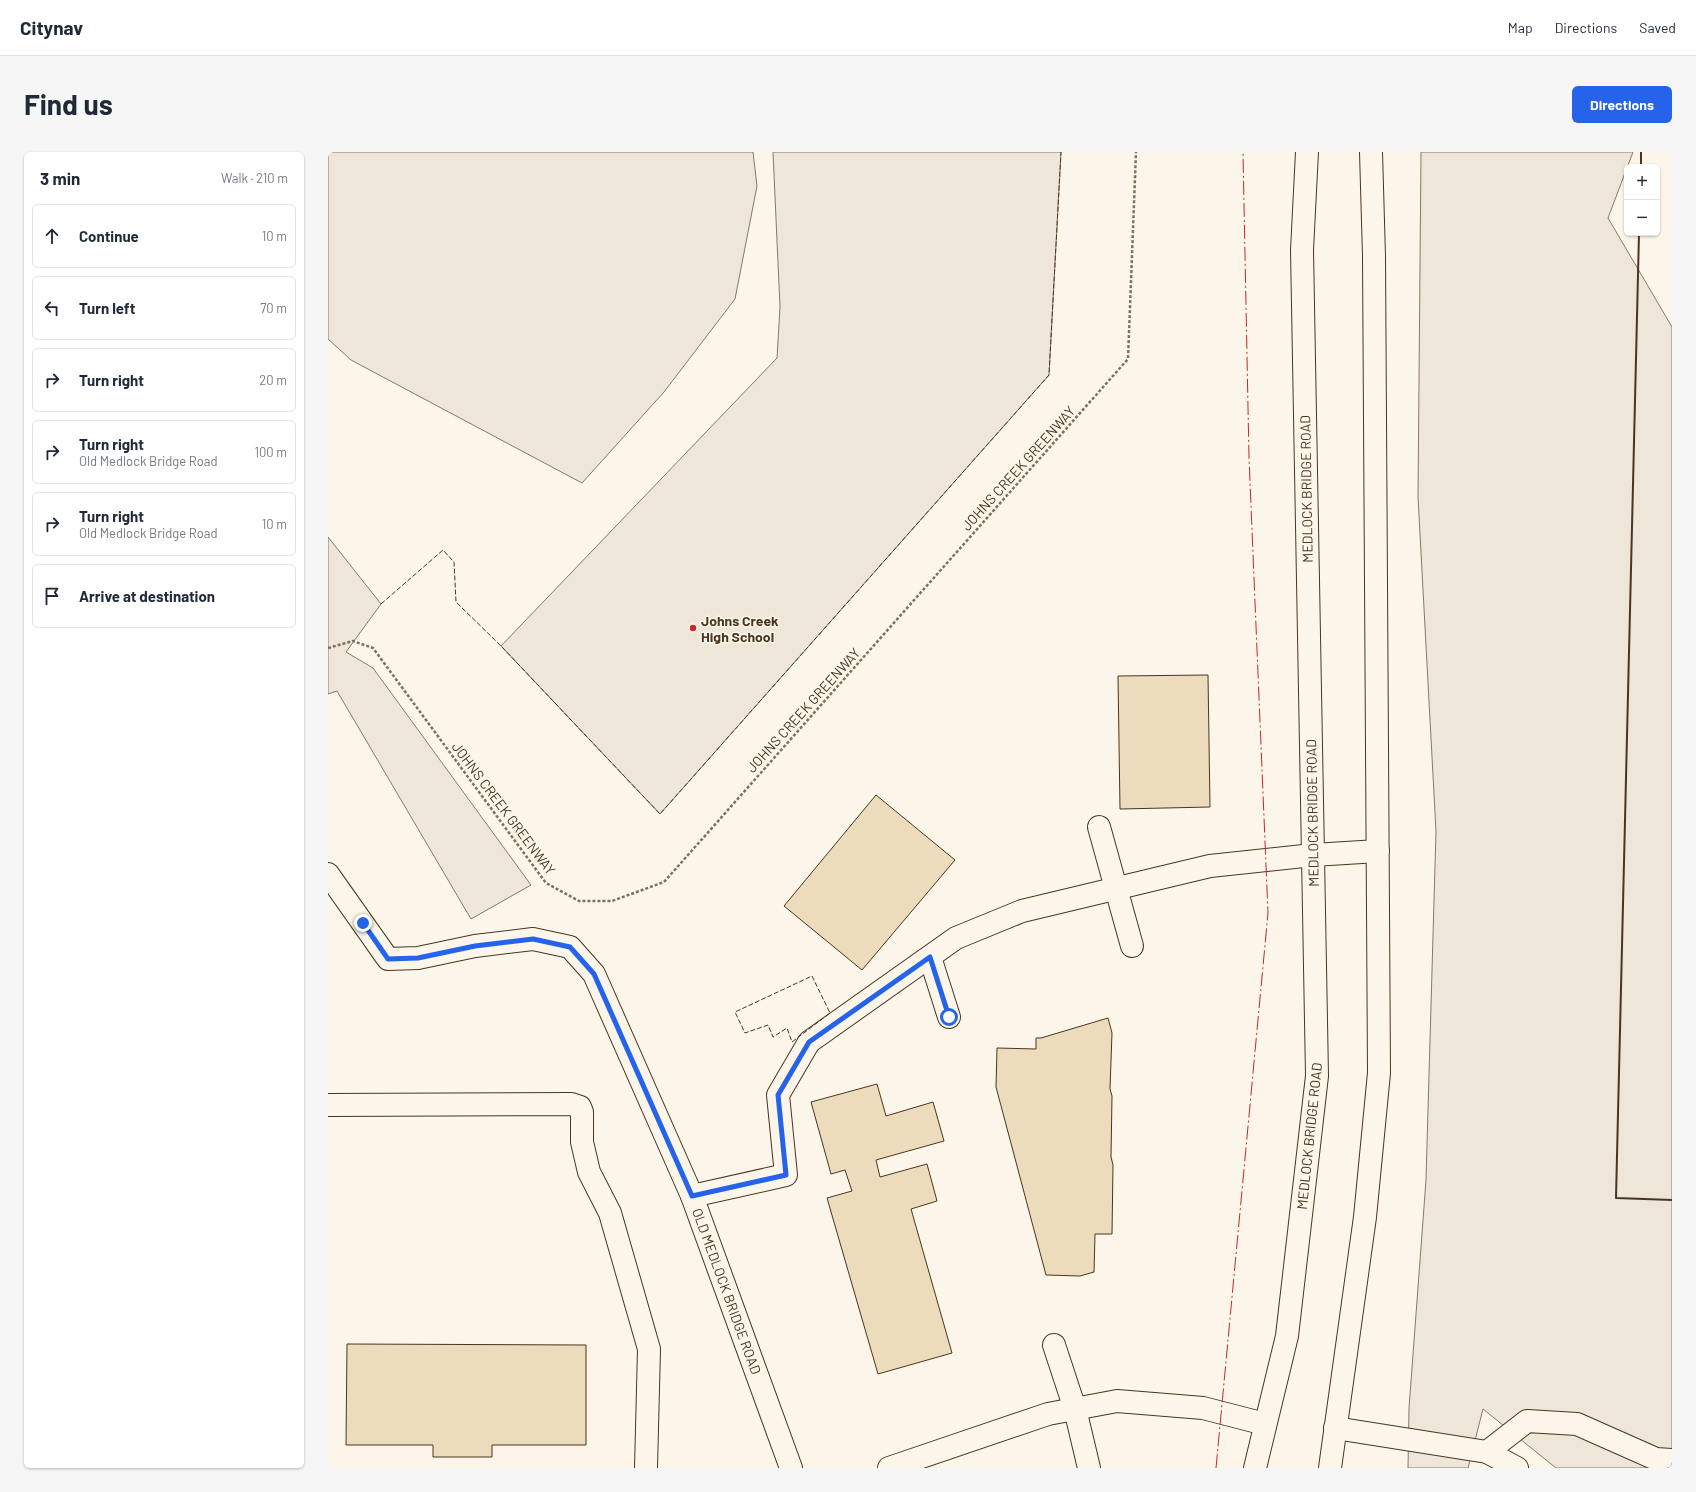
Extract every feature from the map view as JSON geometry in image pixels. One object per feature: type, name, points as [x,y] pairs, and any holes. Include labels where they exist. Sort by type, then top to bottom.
[{"type":"main road","name":"MEDLOCK BRIDGE ROAD","points":[[1255,1468],[1287,1336],[1317,1076],[1302,250],[1307,152]]},
{"type":"main road","points":[[1330,1468],[1365,1217],[1379,1073],[1374,264],[1371,152]]},
{"type":"main road","points":[[1099,827],[1132,946]]},
{"type":"main road","points":[[692,1196],[786,1175],[778,1095],[809,1042],[956,938],[1022,911],[1210,866],[1313,855],[1378,851]]},
{"type":"main road","name":"OLD MEDLOCK BRIDGE ROAD","points":[[328,874],[388,959],[418,958],[475,946],[533,939],[570,947],[594,974],[692,1196],[791,1468]]},
{"type":"main road","points":[[930,957],[949,1017]]},
{"type":"main road","points":[[328,1105],[571,1104],[580,1107],[582,1112],[582,1142],[589,1172],[610,1213],[649,1349],[646,1468]]},
{"type":"main road","points":[[1054,1345],[1075,1409],[1089,1468]]},
{"type":"main road","points":[[889,1468],[931,1461],[1048,1414],[1117,1401],[1203,1408],[1265,1424]]},
{"type":"main road","points":[[1488,1452],[1528,1421],[1577,1424],[1656,1459],[1672,1460]]},
{"type":"main road","points":[[1335,1428],[1488,1452],[1517,1468]]},
{"type":"path","name":"JOHNS CREEK GREENWAY","points":[[328,648],[353,641],[373,648],[546,883],[578,901],[612,901],[664,882],[1128,359],[1136,152]]},
{"type":"shaded area","points":[[328,152],[753,152],[757,186],[735,299],[664,392],[582,483],[351,360],[328,339]]},
{"type":"shaded area","points":[[773,152],[1061,152],[1049,375],[660,814],[501,646],[777,358],[780,307]]},
{"type":"shaded area","points":[[1421,152],[1633,152],[1628,164],[1624,164],[1624,176],[1608,218],[1672,327],[1672,1468],[1556,1468],[1483,1409],[1468,1468],[1408,1468],[1409,1408],[1426,1180],[1436,831],[1418,497]]},
{"type":"shaded area","points":[[328,537],[381,604],[346,652],[373,668],[531,885],[471,919],[337,691],[328,694]]},
{"type":"building","points":[[1208,675],[1210,807],[1120,809],[1118,676]]},
{"type":"building","points":[[876,795],[955,860],[862,970],[784,906]]},
{"type":"building","points":[[1108,1018],[1112,1033],[1110,1089],[1112,1096],[1111,1157],[1113,1165],[1112,1234],[1095,1234],[1094,1272],[1080,1276],[1046,1275],[996,1087],[997,1048],[1036,1049],[1036,1038],[1041,1038]]},
{"type":"building","points":[[877,1084],[886,1116],[933,1102],[944,1141],[876,1160],[880,1177],[927,1164],[937,1201],[911,1209],[952,1353],[878,1374],[827,1198],[852,1191],[845,1170],[831,1174],[811,1102]]},
{"type":"building","points":[[347,1344],[586,1345],[586,1445],[492,1445],[492,1457],[433,1457],[433,1445],[346,1445]]},
{"type":"fence","points":[[381,604],[443,550],[454,562],[456,602],[501,646],[660,814],[1049,375],[1061,152]]},
{"type":"fence","points":[[812,976],[830,1013],[792,1042],[787,1028],[773,1037],[768,1025],[745,1033],[735,1012],[812,976]]},
{"type":"wall","points":[[1641,152],[1641,164]]},
{"type":"wall","points":[[1639,236],[1616,1198],[1672,1200]]},
{"type":"power","points":[[1216,1468],[1268,913],[1249,458],[1243,152]]},
{"type":"place","name":"Johns Creek High School","points":[[693,628]]},
{"type":"route","points":[[363,923],[388,959],[418,958],[475,946],[533,939],[570,947],[594,974],[692,1196],[786,1175],[778,1095],[809,1042],[930,957],[949,1017]]}]
